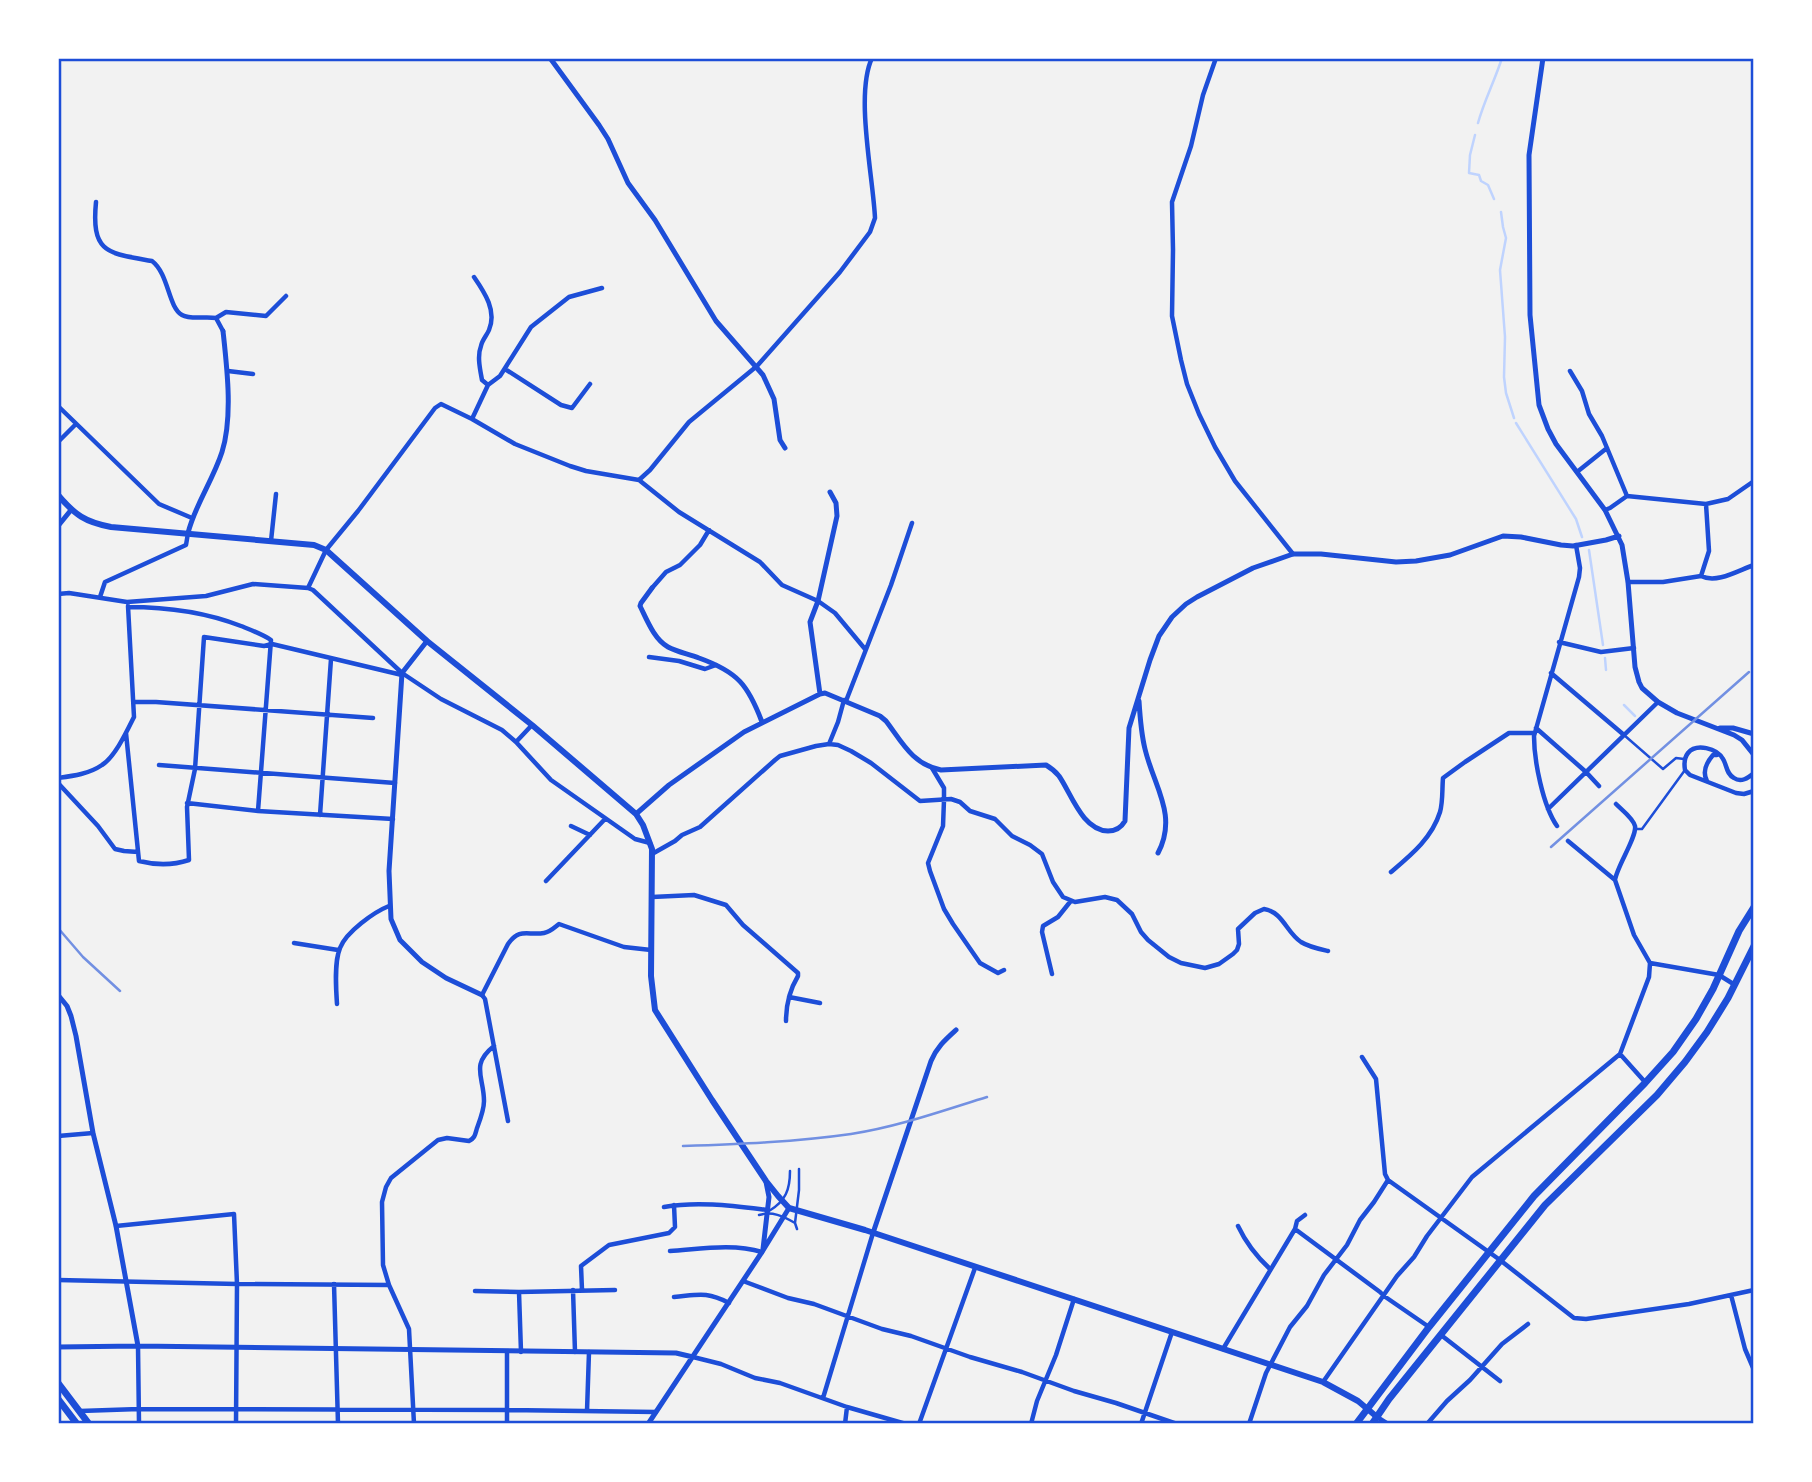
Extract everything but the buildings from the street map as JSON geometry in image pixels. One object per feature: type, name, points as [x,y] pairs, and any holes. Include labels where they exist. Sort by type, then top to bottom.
[{"type":"highway","points":[[1356,1424],[1429,1327],[1534,1196],[1674,1052],[1696,1019],[1754,907]]},
{"type":"highway","points":[[1372,1424],[1389,1399],[1545,1205],[1657,1095],[1685,1062],[1707,1032],[1735,985],[1754,946]]},
{"type":"highway","points":[[58,1383],[89,1424]]},
{"type":"highway","points":[[58,1399],[77,1424]]},
{"type":"main road","points":[[58,495],[71,510],[91,523],[314,545],[326,550],[427,641],[532,725],[636,814],[643,825],[652,854],[650,976],[655,1010],[766,1181],[789,1208],[1270,1363],[1323,1382],[1358,1401],[1377,1417]]},
{"type":"street","points":[[551,58],[608,139],[628,183],[655,220],[716,321],[757,366],[774,400],[780,440],[785,448]]},
{"type":"street","points":[[639,480],[689,422],[757,366],[840,272],[870,232],[875,218],[866,124],[867,72],[872,58]]},
{"type":"street","points":[[1216,58],[1203,95],[1191,146],[1171,202],[1172,316],[1188,384],[1215,447],[1235,481],[1293,554]]},
{"type":"street","points":[[1543,58],[1529,155],[1530,315],[1539,405],[1556,444],[1605,510],[1619,536],[1629,582],[1635,667],[1639,682],[1647,694],[1658,702],[1677,713],[1742,740],[1754,755]]},
{"type":"street","points":[[96,202],[94,220],[100,244],[114,255],[156,264],[178,313],[188,317],[216,318],[226,312],[266,316],[286,296]]},
{"type":"street","points":[[474,277],[487,296],[491,309],[490,328],[479,356],[482,380],[488,385]]},
{"type":"street","points":[[472,419],[488,385],[500,376],[531,327],[569,297],[602,288]]},
{"type":"street","points":[[100,597],[105,582],[186,545],[192,518],[225,442],[228,372],[223,331],[216,318]]},
{"type":"street","points":[[505,369],[561,405],[572,408],[590,384]]},
{"type":"street","points":[[1570,371],[1582,391],[1589,414],[1627,496]]},
{"type":"street","points":[[228,372],[253,374]]},
{"type":"street","points":[[308,588],[326,550],[358,512],[435,408],[441,404],[515,444],[570,466],[639,480],[680,512],[760,562],[782,585],[818,601],[835,613],[865,649]]},
{"type":"street","points":[[58,406],[159,504],[192,518]]},
{"type":"street","points":[[58,442],[76,424]]},
{"type":"street","points":[[1577,472],[1607,448]]},
{"type":"street","points":[[1605,510],[1627,496],[1706,504],[1728,499],[1754,481]]},
{"type":"street","points":[[820,694],[810,622],[818,601],[838,516],[836,503],[830,492]]},
{"type":"street","points":[[271,541],[276,494]]},
{"type":"street","points":[[1702,576],[1709,551],[1706,504]]},
{"type":"street","points":[[58,526],[71,510]]},
{"type":"street","points":[[829,744],[891,585],[912,523]]},
{"type":"street","points":[[709,530],[687,559],[666,572],[640,606],[650,627],[666,646],[717,665],[743,684],[755,703],[762,722]]},
{"type":"street","points":[[636,814],[669,785],[736,737],[762,722],[825,694],[845,700],[886,720],[915,759],[932,768],[941,770],[1046,765],[1058,775],[1091,825],[1104,831],[1116,830],[1122,827],[1125,821],[1129,728],[1139,695],[1159,636],[1172,617],[1186,604],[1253,568],[1293,554],[1321,554],[1396,562],[1416,561],[1450,555],[1503,536],[1576,545],[1619,536]]},
{"type":"street","points":[[1557,827],[1548,809],[1536,759],[1535,731],[1580,568],[1576,545]]},
{"type":"street","points":[[1629,582],[1663,582],[1702,576],[1715,579],[1754,565]]},
{"type":"street","points":[[128,604],[206,596],[253,584],[313,590],[402,674],[441,699],[502,730],[551,780],[635,839],[650,843]]},
{"type":"street","points":[[58,594],[100,597],[128,604],[179,609],[213,616],[271,640],[258,811]]},
{"type":"street","points":[[128,604],[134,717],[104,764],[88,772],[58,780],[115,849],[138,852]]},
{"type":"street","points":[[126,733],[139,861],[180,863],[189,860],[187,803],[195,769],[204,637],[264,646],[272,644],[402,674]]},
{"type":"street","points":[[427,641],[402,674],[389,906],[394,928],[414,956],[446,978],[485,999],[508,1121]]},
{"type":"street","points":[[1559,642],[1601,652],[1634,648]]},
{"type":"street","points":[[649,657],[679,661],[705,669],[717,665]]},
{"type":"street","points":[[320,815],[331,659]]},
{"type":"street","points":[[1551,673],[1663,769],[1675,758],[1685,759]]},
{"type":"street","points":[[1139,695],[1145,750],[1165,811],[1167,826],[1164,842],[1158,853]]},
{"type":"street","points":[[135,702],[373,718]]},
{"type":"street","points":[[1548,809],[1658,702]]},
{"type":"street","points":[[516,742],[532,725]]},
{"type":"street","points":[[1716,728],[1732,728],[1754,734]]},
{"type":"street","points":[[1391,872],[1420,846],[1440,812],[1443,778],[1509,733],[1535,731],[1600,786]]},
{"type":"street","points":[[652,854],[700,827],[780,756],[829,744],[838,745],[871,763],[920,801],[951,799],[960,802],[970,811],[995,819],[1013,836],[1042,854],[1053,882],[1063,897],[1070,902],[1105,897],[1117,900],[1132,914],[1140,932],[1148,940],[1181,963],[1205,968],[1219,964],[1233,954],[1239,944],[1238,929],[1255,913],[1264,909],[1277,913],[1300,942],[1328,951]]},
{"type":"street","points":[[1636,829],[1642,829],[1685,770],[1685,759],[1689,751],[1703,748],[1718,753],[1725,761],[1730,776],[1736,780],[1747,779],[1754,773]]},
{"type":"street","points":[[1707,782],[1705,772],[1708,761],[1713,755],[1721,755]]},
{"type":"street","points":[[159,765],[395,783]]},
{"type":"street","points":[[932,768],[944,788],[944,800],[943,826],[928,863],[930,871],[944,909],[980,963],[998,973],[1004,970]]},
{"type":"street","points":[[1685,770],[1690,775],[1736,793],[1754,791]]},
{"type":"street","points":[[187,803],[258,811],[393,819]]},
{"type":"street","points":[[1323,1382],[1397,1276],[1472,1177],[1620,1054],[1649,977],[1650,963],[1634,935],[1615,880],[1616,872],[1636,829],[1616,804]]},
{"type":"street","points":[[546,881],[605,819]]},
{"type":"street","points":[[571,826],[590,835]]},
{"type":"street","points":[[1569,841],[1615,880]]},
{"type":"street","points":[[652,897],[694,895],[726,905],[743,925],[798,973],[786,1004],[786,1021]]},
{"type":"street","points":[[1052,974],[1043,926],[1058,917],[1070,902]]},
{"type":"street","points":[[337,1004],[338,950],[351,933],[378,910],[389,906]]},
{"type":"street","points":[[482,995],[508,944],[513,937],[527,932],[548,932],[559,925],[624,947],[651,950]]},
{"type":"street","points":[[294,943],[338,950]]},
{"type":"street","points":[[1650,963],[1719,975],[1735,985]]},
{"type":"street","points":[[58,995],[67,1006],[74,1026],[93,1133],[127,1281],[138,1346],[139,1424]]},
{"type":"street","points":[[789,997],[820,1003]]},
{"type":"street","points":[[822,1398],[930,1061],[935,1050],[956,1031]]},
{"type":"street","points":[[414,1424],[409,1329],[383,1265],[382,1202],[391,1178],[438,1140],[447,1138],[472,1141],[484,1108],[479,1065],[494,1046]]},
{"type":"street","points":[[1620,1054],[1646,1083]]},
{"type":"street","points":[[1362,1057],[1376,1079],[1385,1174],[1388,1180],[1500,1260],[1574,1318],[1586,1319],[1689,1304],[1754,1290]]},
{"type":"street","points":[[58,1136],[93,1133]]},
{"type":"street","points":[[797,1229],[795,1223],[799,1169]]},
{"type":"street","points":[[759,1215],[774,1208],[787,1195],[790,1171]]},
{"type":"street","points":[[1249,1424],[1270,1363],[1290,1327],[1307,1306],[1324,1275],[1347,1245],[1360,1220],[1388,1180]]},
{"type":"street","points":[[762,1252],[769,1197],[766,1181]]},
{"type":"street","points":[[582,1290],[581,1266],[609,1245],[669,1233],[675,1227],[674,1205]]},
{"type":"street","points":[[664,1207],[722,1205],[767,1211],[795,1223]]},
{"type":"street","points":[[649,1424],[789,1208]]},
{"type":"street","points":[[116,1226],[234,1214],[237,1284],[236,1424]]},
{"type":"street","points":[[1223,1349],[1297,1221],[1305,1215]]},
{"type":"street","points":[[1238,1226],[1256,1256],[1270,1269]]},
{"type":"street","points":[[1294,1229],[1429,1327]]},
{"type":"street","points":[[670,1251],[728,1247],[750,1248],[762,1252]]},
{"type":"street","points":[[919,1424],[975,1268]]},
{"type":"street","points":[[58,1280],[389,1284]]},
{"type":"street","points":[[743,1281],[1177,1424]]},
{"type":"street","points":[[334,1284],[338,1424]]},
{"type":"street","points":[[572,1290],[575,1352]]},
{"type":"street","points":[[475,1291],[615,1290]]},
{"type":"street","points":[[519,1292],[521,1352]]},
{"type":"street","points":[[674,1297],[708,1294],[729,1303]]},
{"type":"street","points":[[1731,1295],[1745,1349],[1754,1370]]},
{"type":"street","points":[[1031,1424],[1074,1299]]},
{"type":"street","points":[[1427,1424],[1502,1344],[1528,1324]]},
{"type":"street","points":[[1141,1424],[1172,1332]]},
{"type":"street","points":[[1440,1335],[1500,1381]]},
{"type":"street","points":[[58,1348],[138,1346],[676,1353],[721,1364],[755,1378],[780,1383],[906,1424]]},
{"type":"street","points":[[507,1352],[508,1424]]},
{"type":"street","points":[[587,1411],[589,1352]]},
{"type":"street","points":[[845,1424],[847,1407]]},
{"type":"street","points":[[79,1411],[236,1409],[656,1412]]},
{"type":"street","points":[[1377,1417],[1388,1424]]},
{"type":"waterway","points":[[1478,123],[1502,58]]},
{"type":"waterway","points":[[1475,135],[1469,173],[1479,175],[1481,181],[1488,185],[1494,199]]},
{"type":"waterway","points":[[1501,212],[1506,238],[1500,270],[1505,337],[1504,377],[1514,418]]},
{"type":"waterway","points":[[1516,423],[1576,519],[1582,537]]},
{"type":"waterway","points":[[1589,550],[1603,645]]},
{"type":"waterway","points":[[1605,658],[1606,670]]},
{"type":"waterway","points":[[1624,705],[1635,716]]},
{"type":"railway","points":[[1551,847],[1749,672]]},
{"type":"railway","points":[[58,928],[83,957],[120,991]]},
{"type":"railway","points":[[683,1146],[788,1141],[851,1134],[902,1123],[987,1097]]}]
